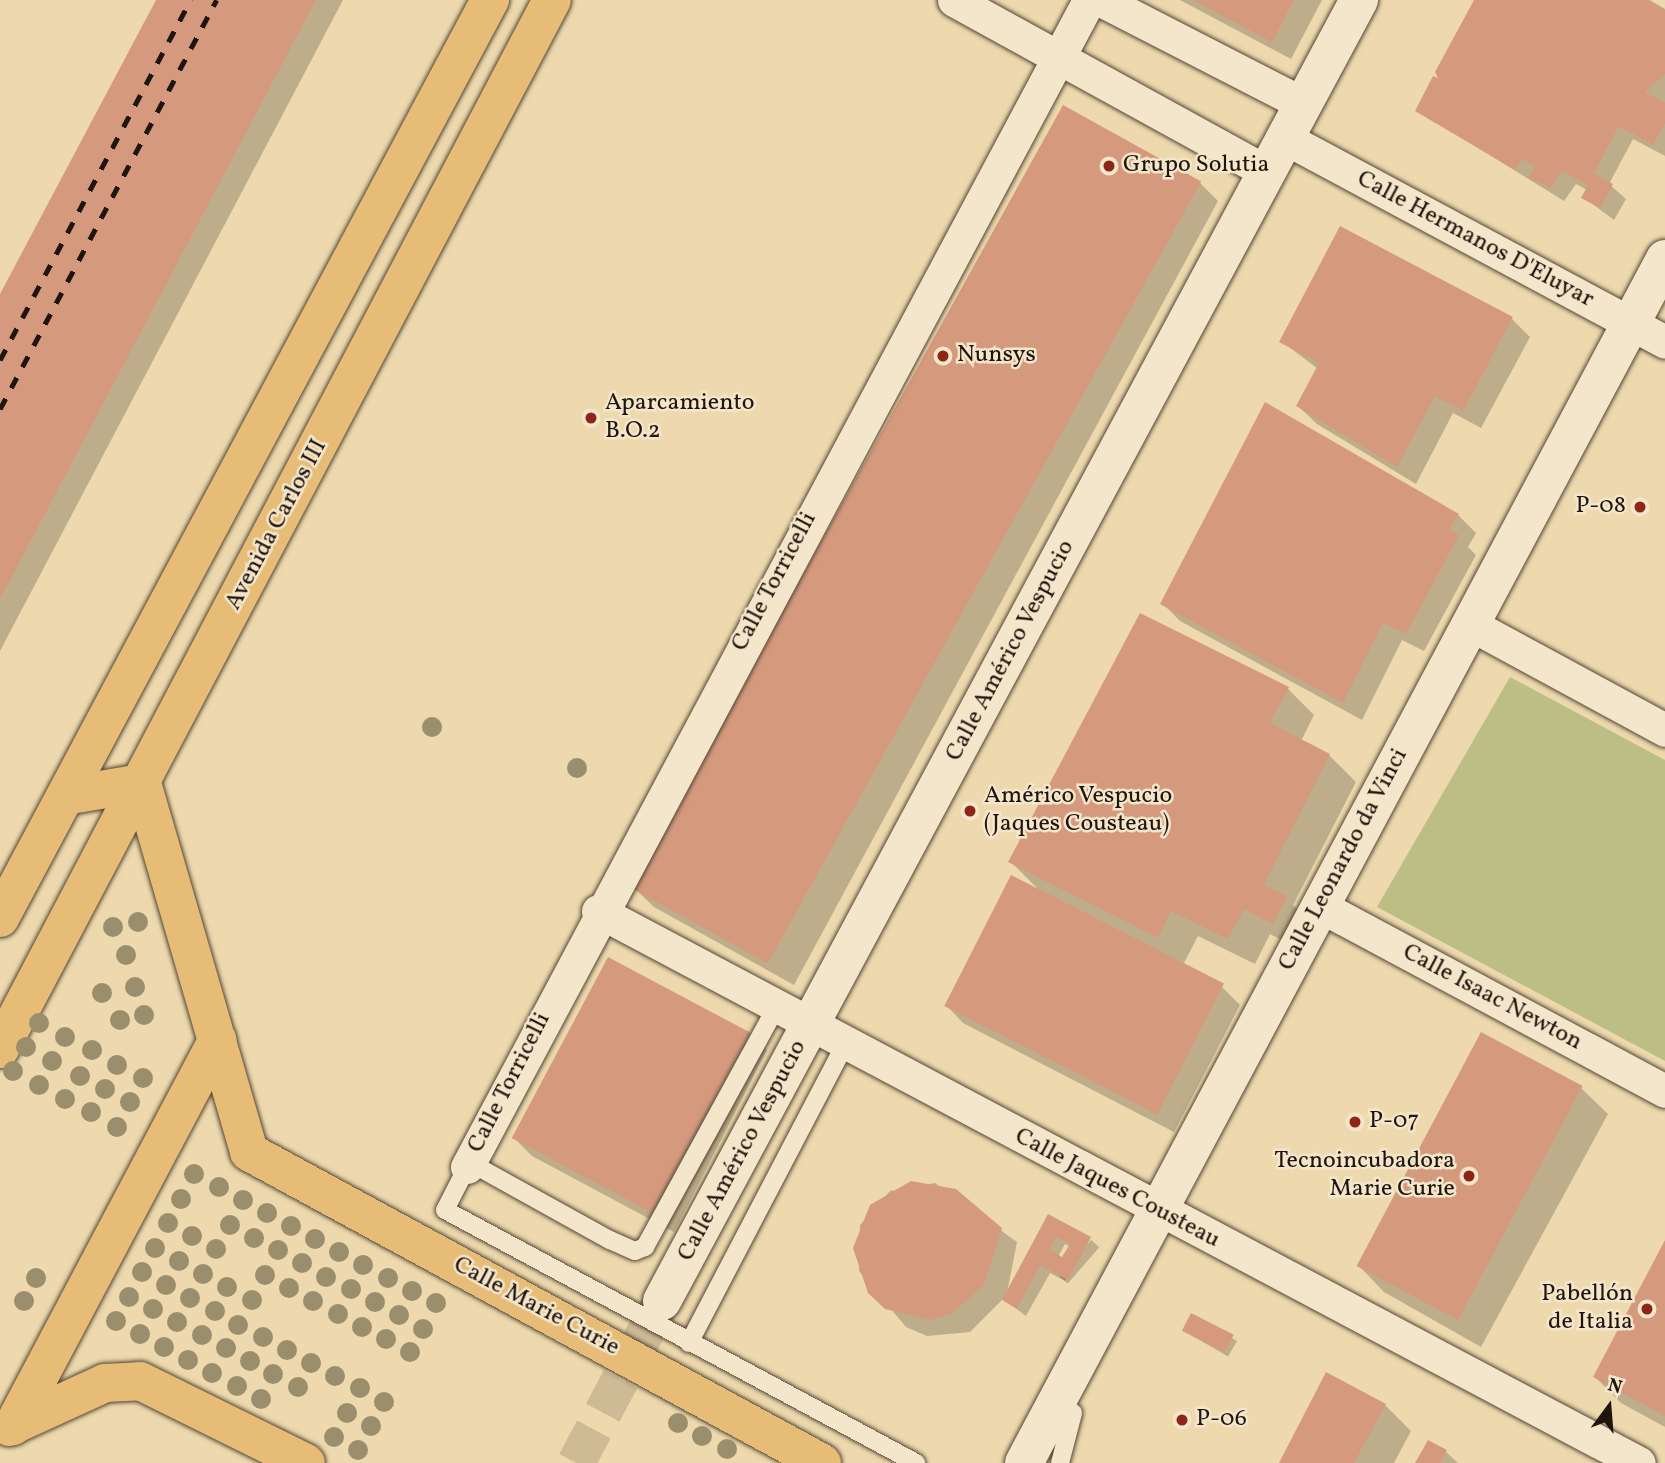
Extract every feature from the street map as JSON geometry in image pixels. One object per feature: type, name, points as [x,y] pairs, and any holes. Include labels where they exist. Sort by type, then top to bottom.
[{"type":"main road","points":[[0,918],[70,795],[491,0]]},
{"type":"main road","name":"Avenida Carlos III","points":[[0,1049],[552,0]]},
{"type":"main road","points":[[6,1427],[217,1040],[142,783],[70,795]]},
{"type":"main road","name":"Calle Marie Curie","points":[[217,1040],[249,1152],[822,1463]]},
{"type":"main road","points":[[6,1427],[105,1383],[159,1386],[306,1463]]},
{"type":"street","points":[[954,0],[1267,172]]},
{"type":"street","name":"Calle Torricelli","points":[[468,1164],[598,911],[1089,0]]},
{"type":"street","points":[[1101,0],[1303,104]]},
{"type":"street","name":"Calle Américo Vespucio","points":[[662,1301],[1359,0]]},
{"type":"street","name":"Calle Hermanos D'Eluyar","points":[[1285,138],[1653,329]]},
{"type":"street","name":"Calle Leonardo da Vinci","points":[[1024,1463],[1063,1410],[1481,630],[1653,329],[1665,259]]},
{"type":"street","points":[[1481,630],[1665,730]]},
{"type":"street","name":"Calle Jaques Cousteau","points":[[598,911],[845,1045],[1639,1463]]},
{"type":"street","name":"Calle Isaac Newton","points":[[1331,911],[1665,1091]]},
{"type":"street","name":"Calle Leonardo da Vinci","points":[[1048,1463],[1063,1410]]},
{"type":"lane","points":[[776,1008],[645,1247],[635,1251],[610,1240],[468,1164],[445,1210],[916,1463]]},
{"type":"lane","points":[[689,1343],[845,1045]]},
{"type":"lane","points":[[1004,1463],[1063,1410]]},
{"type":"lane","points":[[1060,1463],[1063,1410]]},
{"type":"green space","points":[[1510,677],[1665,760],[1665,1061],[1377,907]]},
{"type":"building","points":[[156,0],[316,0],[0,599],[0,294]]},
{"type":"building","points":[[1193,0],[1294,0],[1272,42]]},
{"type":"building","points":[[1474,0],[1647,0],[1665,10],[1665,74],[1645,92],[1665,103],[1665,123],[1653,145],[1619,126],[1594,173],[1613,184],[1600,208],[1581,198],[1588,185],[1562,171],[1550,188],[1529,178],[1535,166],[1522,159],[1515,170],[1415,111],[1433,76],[1438,78],[1435,72]]},
{"type":"building","points":[[1063,105],[1201,182],[768,964],[630,887]]},
{"type":"building","points":[[1340,226],[1513,317],[1463,411],[1435,396],[1397,467],[1296,406],[1319,363],[1279,342]]},
{"type":"building","points":[[1265,402],[1459,514],[1449,530],[1459,535],[1406,634],[1383,623],[1343,703],[1160,604]]},
{"type":"building","points":[[1140,613],[1289,687],[1270,723],[1330,754],[1264,885],[1287,896],[1273,924],[1244,909],[1228,939],[1171,911],[1158,938],[1008,862]]},
{"type":"building","points":[[1011,875],[1224,984],[1157,1114],[944,1006]]},
{"type":"building","points":[[608,957],[749,1032],[653,1213],[512,1138]]},
{"type":"building","name":"Tecnoincubadora Marie Curie","points":[[1481,1032],[1583,1086],[1458,1320],[1357,1266]]},
{"type":"building","points":[[911,1181],[956,1189],[1002,1228],[984,1285],[951,1314],[930,1320],[885,1309],[868,1293],[853,1248],[870,1205]]},
{"type":"building","points":[[1048,1214],[1091,1237],[1068,1280],[1040,1265],[1017,1309],[1002,1300]],"holes":[[[1056,1237],[1070,1244],[1062,1257],[1049,1250]]]},
{"type":"building","name":"Pabellón de Italia","points":[[1665,1240],[1665,1416],[1593,1377]]},
{"type":"building","points":[[1191,1313],[1234,1335],[1225,1353],[1182,1331]]},
{"type":"building","points":[[1326,1372],[1386,1404],[1354,1463],[1279,1463]]},
{"type":"building","points":[[1428,1440],[1447,1450],[1440,1463],[1415,1463]]},
{"type":"tunnel","points":[[576,1463],[662,1301]]},
{"type":"railway","points":[[0,360],[191,0]]},
{"type":"railway","points":[[0,409],[217,0]]},
{"type":"place","name":"Grupo Solutia","points":[[1109,166]]},
{"type":"place","name":"Nunsys","points":[[943,356]]},
{"type":"place","name":"Aparcamiento B.O.2","points":[[591,418]]},
{"type":"place","name":"P-08","points":[[1640,507]]},
{"type":"place","name":"Américo Vespucio (Jaques Cousteau)","points":[[970,811]]},
{"type":"place","name":"P-07","points":[[1355,1122]]},
{"type":"place","name":"Tecnoincubadora Marie Curie","points":[[1469,1176]]},
{"type":"place","name":"Pabellón de Italia","points":[[1647,1309]]},
{"type":"place","name":"P-06","points":[[1182,1420]]}]
